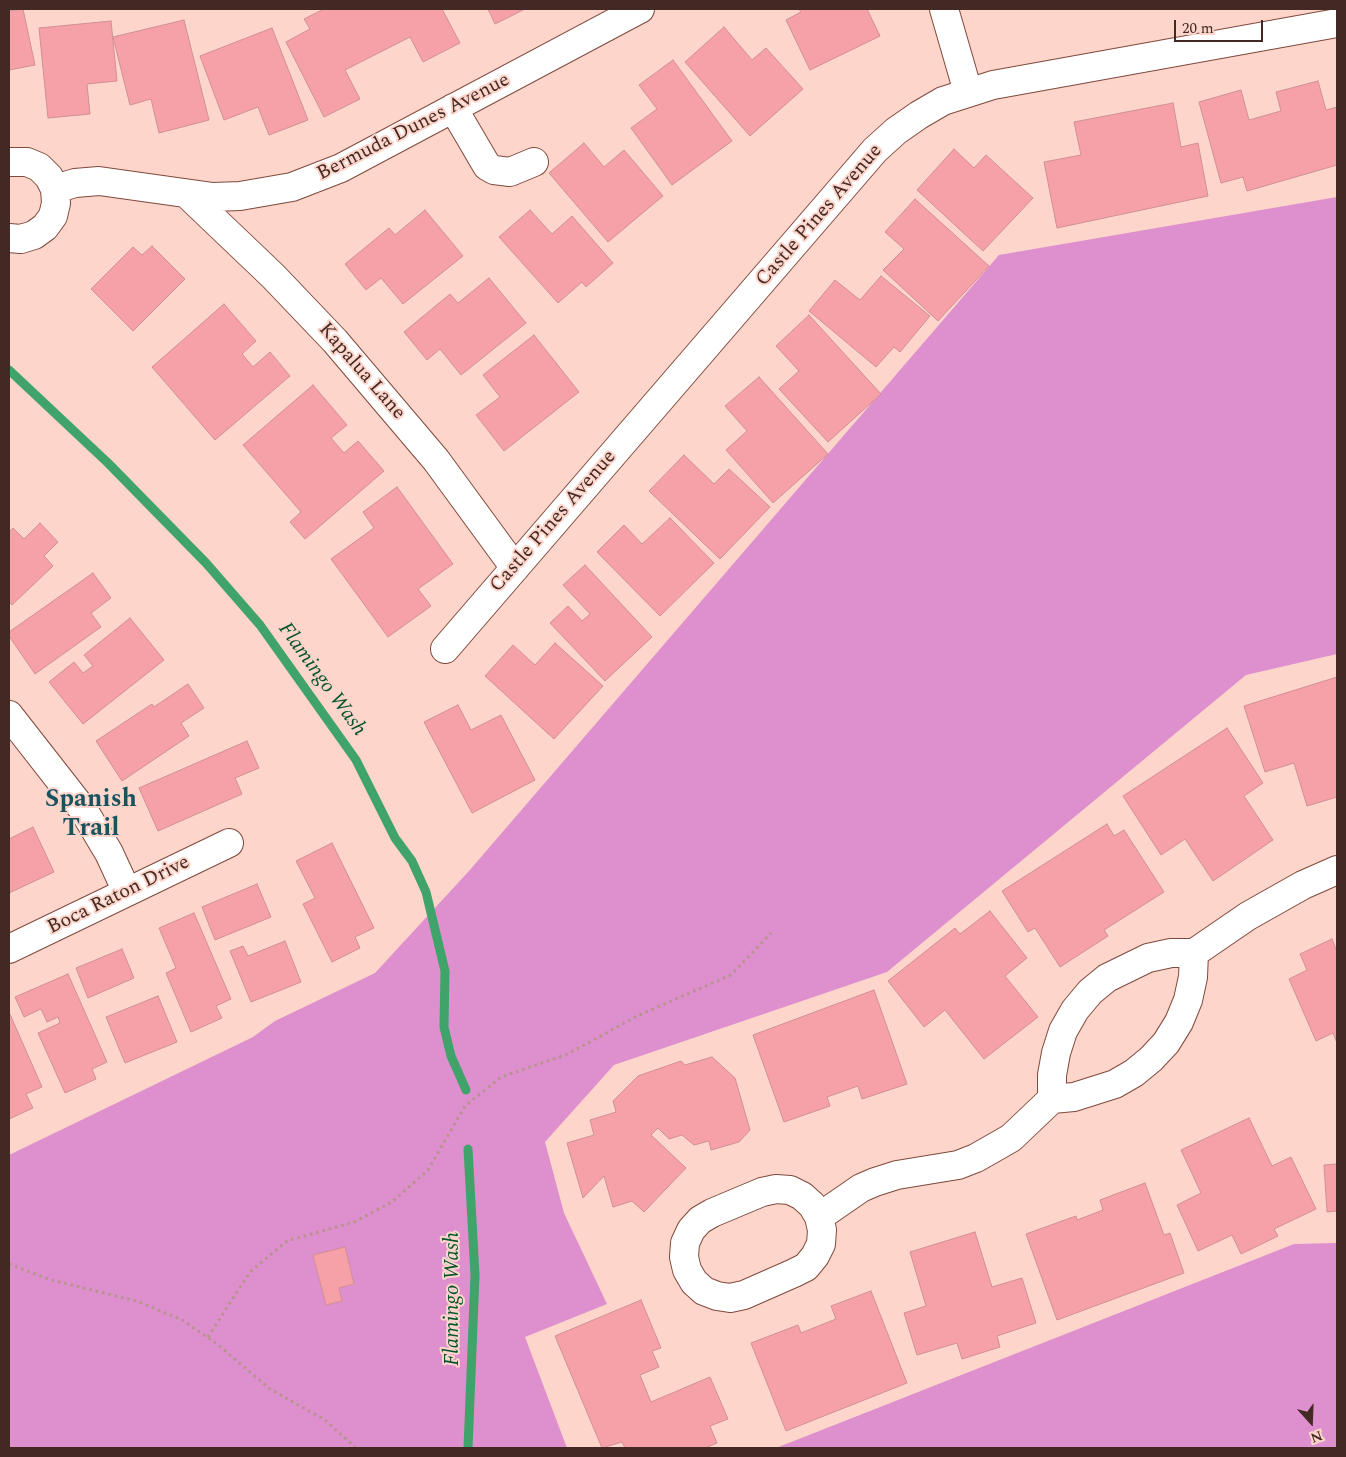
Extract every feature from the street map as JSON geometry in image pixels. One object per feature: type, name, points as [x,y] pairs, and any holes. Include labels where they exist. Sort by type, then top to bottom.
[{"type":"street","name":"Bermuda Dunes Avenue","points":[[55,189],[75,183],[99,182],[187,194],[240,196],[300,185],[341,168],[640,9]]},
{"type":"street","points":[[944,9],[968,92]]},
{"type":"street","name":"Castle Pines Avenue","points":[[445,649],[875,150],[896,131],[943,101],[993,85],[1337,24]]},
{"type":"street","points":[[453,108],[487,166],[494,170],[510,172],[534,162]]},
{"type":"street","points":[[9,162],[27,162],[39,167],[49,176],[55,189],[54,209],[45,227],[34,235],[21,239],[9,238]]},
{"type":"street","name":"Kapalua Lane","points":[[187,194],[273,276],[335,340],[436,460],[515,568]]},
{"type":"street","points":[[9,715],[84,811],[109,853],[127,892]]},
{"type":"street","name":"Boca Raton Drive","points":[[9,949],[229,843]]},
{"type":"street","points":[[1052,1099],[1052,1076],[1056,1052],[1075,1010],[1090,992],[1127,966],[1148,958],[1171,953],[1194,953],[1248,916],[1303,885],[1337,870]]},
{"type":"street","points":[[819,1217],[861,1188],[875,1182],[897,1175],[958,1165],[982,1155],[1011,1138],[1052,1099],[1074,1097],[1108,1087],[1134,1073],[1166,1043],[1182,1015],[1193,977],[1194,953]]},
{"type":"street","points":[[776,1189],[790,1190],[802,1196],[812,1205],[819,1217],[822,1230],[821,1244],[815,1256],[806,1266],[744,1294],[730,1298],[704,1291],[694,1282],[687,1270],[684,1256],[685,1243],[691,1230],[700,1220],[762,1192],[776,1189]]},
{"type":"path","points":[[208,1337],[250,1272],[287,1242],[354,1222],[392,1202],[428,1170],[465,1106],[502,1077],[568,1054],[639,1015],[731,974],[771,933]]},
{"type":"path","points":[[9,1264],[52,1280],[144,1303],[184,1321],[208,1337],[270,1389],[325,1420],[356,1448]]},
{"type":"shaded area","points":[[1337,197],[1337,654],[1246,675],[887,972],[614,1065],[545,1142],[564,1213],[607,1304],[525,1337],[567,1448],[9,1448],[9,1155],[253,1037],[275,1021],[375,973],[469,871],[999,255]]},
{"type":"shaded area","points":[[1337,1243],[1337,1448],[776,1448],[1294,1244]]},
{"type":"building","points":[[23,9],[35,65],[9,70],[9,11]]},
{"type":"building","points":[[324,9],[442,9],[460,43],[423,62],[410,37],[345,70],[360,99],[324,117],[286,42],[310,29],[304,19]]},
{"type":"building","points":[[488,9],[525,9],[495,24]]},
{"type":"building","points":[[799,9],[867,9],[880,36],[810,70],[786,20],[801,12]]},
{"type":"building","points":[[184,20],[209,120],[159,133],[151,99],[130,105],[113,37]]},
{"type":"building","points":[[111,21],[117,81],[87,84],[90,114],[48,118],[39,28]]},
{"type":"building","points":[[724,27],[752,60],[766,48],[803,89],[750,136],[685,62]]},
{"type":"building","points":[[272,28],[308,120],[269,135],[258,107],[224,120],[200,56]]},
{"type":"building","points":[[673,60],[732,141],[672,185],[631,128],[657,109],[639,85]]},
{"type":"building","points":[[1318,81],[1326,110],[1337,107],[1337,165],[1247,191],[1243,177],[1221,183],[1199,102],[1241,90],[1249,120],[1281,111],[1276,92]]},
{"type":"building","points":[[1173,103],[1181,147],[1198,143],[1208,196],[1057,228],[1044,162],[1081,155],[1074,122]]},
{"type":"building","points":[[584,143],[604,167],[624,150],[663,196],[608,242],[549,173]]},
{"type":"building","points":[[954,149],[974,168],[986,155],[1033,198],[983,251],[917,190]]},
{"type":"building","points":[[915,199],[989,266],[938,321],[883,270],[904,249],[885,232]]},
{"type":"building","points":[[425,210],[463,256],[403,304],[381,278],[366,290],[345,264],[389,228],[395,235]]},
{"type":"building","points":[[530,210],[552,234],[572,216],[613,263],[586,287],[582,282],[558,303],[499,237]]},
{"type":"building","points":[[152,246],[185,279],[133,331],[91,289],[133,247],[142,255]]},
{"type":"building","points":[[881,276],[930,316],[900,352],[894,347],[876,367],[809,311],[835,280],[860,300]]},
{"type":"building","points":[[489,278],[526,323],[461,375],[440,349],[427,360],[404,332],[450,294],[458,303]]},
{"type":"building","points":[[224,304],[256,341],[242,354],[253,367],[270,352],[290,376],[215,440],[152,367]]},
{"type":"building","points":[[809,315],[881,394],[828,442],[779,389],[799,371],[776,346]]},
{"type":"building","points":[[534,335],[579,392],[504,451],[476,415],[500,397],[483,375]]},
{"type":"building","points":[[759,377],[828,454],[773,503],[726,450],[747,431],[725,406]]},
{"type":"building","points":[[313,385],[347,425],[331,438],[344,453],[358,441],[384,471],[305,539],[290,522],[301,512],[243,445]]},
{"type":"building","points":[[684,455],[714,484],[729,469],[770,507],[720,559],[649,491]]},
{"type":"building","points":[[397,487],[453,564],[418,589],[431,606],[388,637],[331,559],[374,528],[363,512]]},
{"type":"building","points":[[670,518],[714,563],[660,616],[597,552],[624,525],[642,544]]},
{"type":"building","points":[[40,523],[58,542],[44,556],[53,566],[12,605],[9,601],[9,532],[13,528],[24,539]]},
{"type":"building","points":[[585,565],[652,637],[605,681],[550,623],[568,606],[582,621],[590,614],[563,585]]},
{"type":"building","points":[[93,573],[111,598],[91,613],[101,627],[35,674],[9,636],[9,632]]},
{"type":"building","points":[[130,618],[164,660],[83,724],[49,682],[74,662],[83,673],[93,666],[84,655]]},
{"type":"building","points":[[555,643],[603,686],[554,739],[485,676],[513,645],[535,665]]},
{"type":"building","points":[[1337,677],[1337,797],[1307,806],[1294,763],[1265,772],[1244,706]]},
{"type":"building","points":[[188,684],[204,708],[181,723],[189,736],[122,781],[96,741],[152,704],[154,707]]},
{"type":"building","points":[[458,705],[471,730],[501,715],[535,780],[472,813],[424,722]]},
{"type":"building","points":[[1227,728],[1263,783],[1244,796],[1273,840],[1213,881],[1185,839],[1161,855],[1123,796]]},
{"type":"building","points":[[247,741],[259,768],[235,778],[242,794],[158,831],[139,788]]},
{"type":"building","points":[[1107,824],[1114,836],[1124,830],[1164,892],[1104,930],[1108,936],[1060,967],[1035,928],[1028,932],[1002,891]]},
{"type":"building","points":[[33,827],[54,872],[9,893],[9,839]]},
{"type":"building","points":[[332,843],[374,928],[355,937],[360,948],[332,962],[303,904],[315,898],[296,861]]},
{"type":"building","points":[[257,884],[271,917],[215,940],[202,907]]},
{"type":"building","points":[[990,911],[1027,958],[1005,976],[1038,1017],[984,1059],[945,1010],[924,1027],[888,981],[955,928],[960,934]]},
{"type":"building","points":[[194,913],[231,999],[216,1006],[222,1018],[191,1032],[166,973],[176,968],[159,928]]},
{"type":"building","points":[[1332,939],[1337,952],[1337,1043],[1333,1033],[1316,1041],[1289,979],[1307,970],[1300,954]]},
{"type":"building","points":[[285,941],[301,982],[251,1002],[230,951],[243,946],[248,956]]},
{"type":"building","points":[[122,949],[134,978],[88,998],[76,968]]},
{"type":"building","points":[[68,974],[107,1062],[92,1069],[96,1079],[65,1093],[38,1033],[60,1023],[58,1017],[47,1022],[41,1009],[24,1017],[15,997]]},
{"type":"building","points":[[874,990],[907,1084],[862,1099],[858,1086],[827,1097],[830,1106],[784,1122],[753,1035]]},
{"type":"building","points":[[158,996],[177,1042],[125,1063],[106,1017]]},
{"type":"building","points":[[9,1012],[42,1087],[26,1094],[33,1108],[9,1119]]},
{"type":"building","points":[[712,1057],[735,1078],[750,1130],[739,1142],[711,1150],[709,1141],[694,1145],[682,1135],[669,1139],[658,1128],[651,1135],[686,1168],[644,1212],[632,1201],[613,1207],[604,1176],[583,1198],[567,1143],[594,1135],[590,1120],[616,1112],[613,1101],[638,1076],[681,1061],[685,1065]]},
{"type":"building","points":[[1249,1118],[1272,1166],[1291,1157],[1316,1209],[1274,1229],[1278,1236],[1241,1254],[1232,1235],[1198,1251],[1177,1205],[1201,1193],[1181,1150]]},
{"type":"building","points":[[1337,1164],[1337,1211],[1327,1212],[1324,1165]]},
{"type":"building","points":[[1145,1183],[1164,1235],[1170,1233],[1184,1273],[1057,1320],[1026,1234],[1076,1216],[1077,1220],[1103,1210],[1100,1200]]},
{"type":"building","points":[[975,1232],[992,1287],[1022,1278],[1036,1323],[997,1336],[1000,1347],[962,1359],[957,1343],[917,1355],[904,1313],[926,1306],[910,1252]]},
{"type":"building","points":[[345,1247],[354,1284],[339,1288],[342,1301],[326,1305],[313,1255]]},
{"type":"building","points":[[871,1291],[907,1383],[786,1431],[751,1343],[798,1325],[801,1333],[836,1319],[831,1306]]},
{"type":"building","points":[[641,1300],[661,1348],[652,1351],[659,1367],[640,1375],[651,1402],[710,1377],[728,1419],[710,1426],[717,1443],[705,1448],[625,1448],[622,1442],[602,1448],[555,1336]]},
{"type":"waterway","name":"Flamingo Wash","points":[[9,370],[108,463],[206,563],[260,625],[356,760],[395,838],[412,861],[426,892],[445,971],[444,1027],[451,1056],[466,1090]]},
{"type":"waterway","name":"Flamingo Wash","points":[[468,1149],[475,1275],[468,1448]]},
{"type":"district","name":"Spanish Trail","points":[[91,816]]}]
